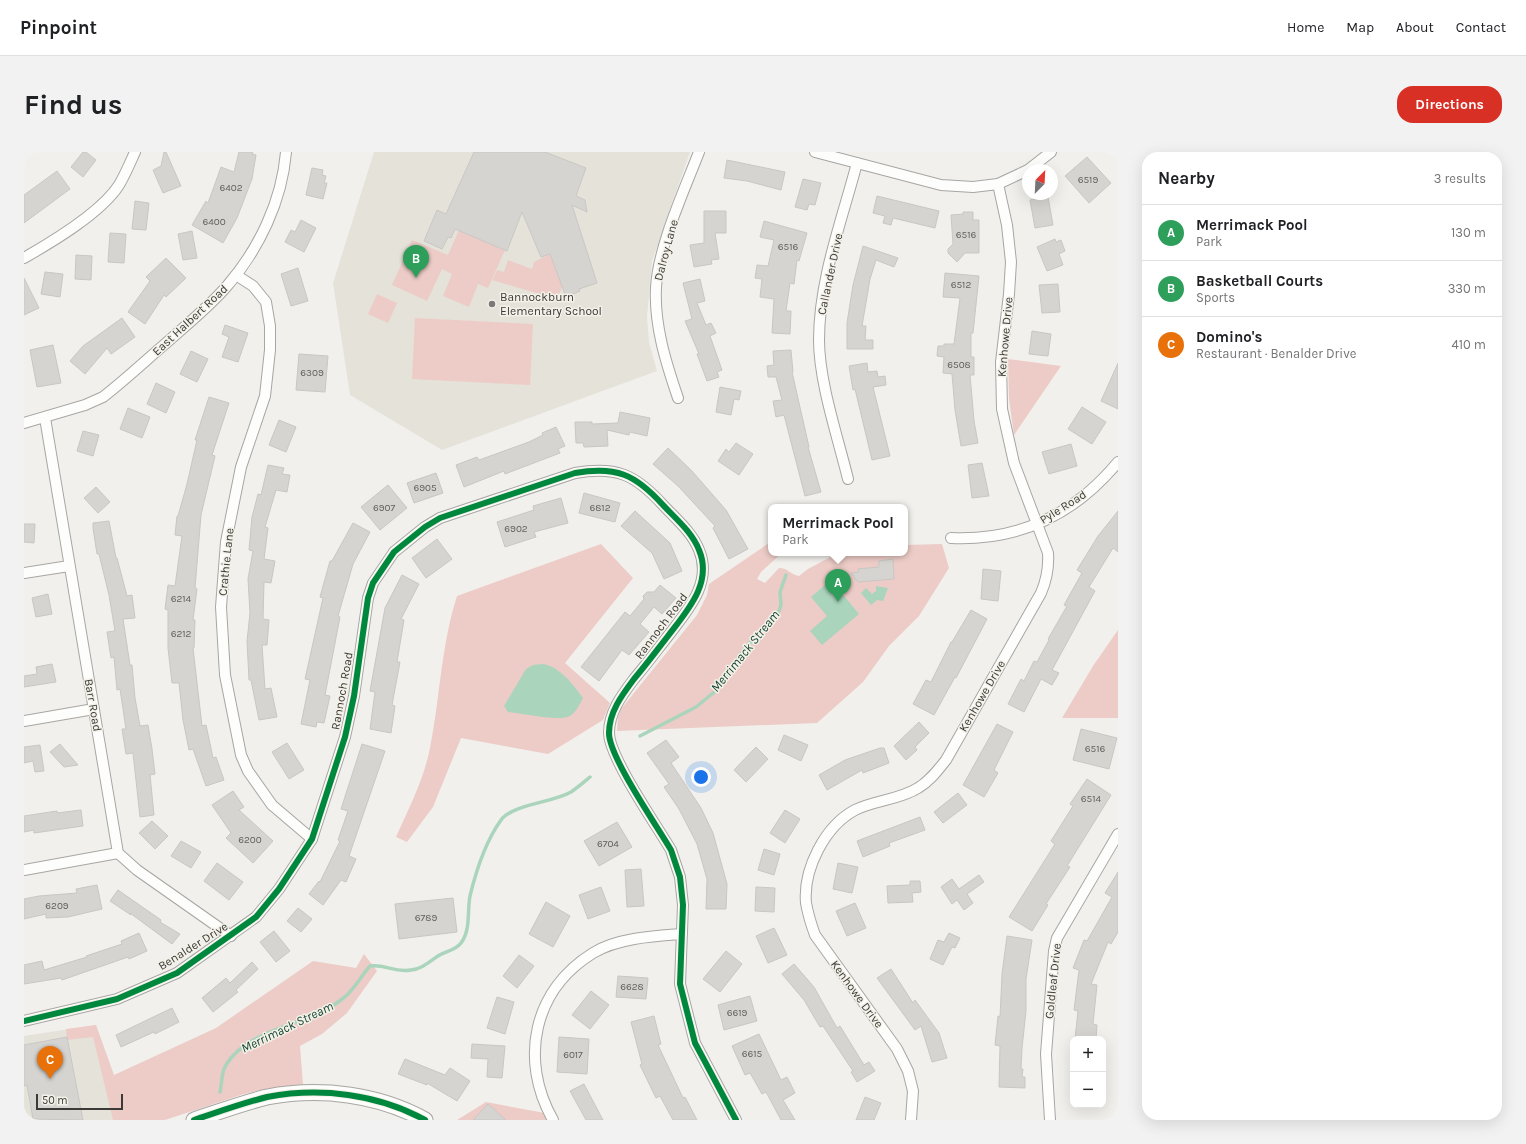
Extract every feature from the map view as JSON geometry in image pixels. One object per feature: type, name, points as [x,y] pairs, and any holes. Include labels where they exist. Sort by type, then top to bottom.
[{"type":"main road","points":[[194,1120],[268,1097],[291,1094],[334,1093],[373,1100],[397,1107],[425,1120]]},
{"type":"street","points":[[24,258],[50,243],[101,206],[119,186],[135,152]]},
{"type":"street","name":"East Halbert Road","points":[[24,423],[86,405],[103,397],[199,314],[236,275],[255,247],[270,218],[280,186],[286,152]]},
{"type":"street","name":"Dalroy Lane","points":[[678,398],[670,375],[659,330],[656,287],[666,240],[699,152]]},
{"type":"street","points":[[815,152],[941,185],[973,187],[998,184],[1022,173]]},
{"type":"street","points":[[1036,164],[1051,152]]},
{"type":"street","name":"Callander Drive","points":[[848,479],[825,387],[819,342],[820,316],[826,281],[857,163]]},
{"type":"street","name":"Kenhowe Drive","points":[[911,1120],[913,1091],[908,1071],[898,1049],[815,935],[809,919],[806,901],[809,875],[816,853],[824,839],[839,822],[854,811],[866,805],[904,794],[918,788],[934,774],[946,760],[1041,593],[1047,578],[1049,564],[1048,553],[1014,463],[1002,409],[1001,362],[1010,294],[1011,262],[1007,225],[998,184]]},
{"type":"street","name":"Crathie Lane","points":[[236,275],[253,286],[266,302],[270,326],[270,350],[264,396],[241,467],[226,542],[221,607],[225,675],[241,755],[248,770],[272,805],[312,840]]},
{"type":"street","name":"Barr Road","points":[[45,418],[118,853]]},
{"type":"street","name":"Pyle Road","points":[[951,538],[986,537],[1048,520],[1086,494],[1107,475],[1118,462]]},
{"type":"street","name":"Rannoch Road","points":[[312,840],[345,737],[354,696],[368,598],[373,584],[394,552],[410,537],[440,518],[575,473],[596,470],[612,470],[634,479],[648,488],[691,535],[699,550],[702,562],[701,585],[693,605],[625,691],[615,707],[609,733],[610,741],[618,762],[671,850],[677,864],[683,905],[680,984],[695,1043],[736,1120]]},
{"type":"street","points":[[24,573],[69,566]]},
{"type":"street","points":[[24,721],[94,709]]},
{"type":"street","name":"Goldleaf Drive","points":[[1050,1120],[1046,1054],[1054,951],[1057,938],[1117,838]]},
{"type":"street","name":"Benalder Drive","points":[[24,1021],[117,999],[177,973],[256,917],[280,889],[312,840]]},
{"type":"street","points":[[24,870],[118,853],[137,870],[231,936]]},
{"type":"street","points":[[553,1120],[539,1090],[534,1059],[536,1028],[548,999],[566,974],[594,953],[633,939],[682,934]]},
{"type":"shaded area","name":"Bannockburn Elementary School","points":[[374,152],[690,152],[652,261],[647,317],[649,342],[657,371],[442,450],[350,395],[333,283]]},
{"type":"shaded area","points":[[459,230],[505,250],[488,288],[478,284],[469,307],[443,296],[452,274],[442,269],[427,301],[392,285],[412,240],[448,255]]},
{"type":"shaded area","points":[[550,254],[562,287],[557,299],[492,280],[497,270],[504,272],[508,260],[532,269],[534,262]]},
{"type":"shaded area","points":[[377,294],[397,303],[388,323],[368,314]]},
{"type":"shaded area","points":[[415,318],[533,324],[530,385],[412,379]]},
{"type":"shaded area","points":[[1008,359],[1061,366],[1014,435],[1009,399]]},
{"type":"shaded area","points":[[601,544],[633,578],[565,663],[610,703],[603,720],[548,754],[461,738],[433,807],[407,842],[396,837],[416,793],[427,760],[447,634],[457,596]]},
{"type":"shaded area","points":[[768,544],[768,556],[779,556],[761,572],[757,579],[765,583],[779,568],[785,569],[799,576],[808,569],[832,556],[908,556],[908,545],[942,544],[949,568],[919,616],[889,646],[863,682],[817,723],[617,731],[618,717],[621,709],[697,615],[707,595],[709,584]]},
{"type":"shaded area","points":[[831,580],[859,614],[822,645],[810,631],[827,616],[811,597]]},
{"type":"shaded area","points":[[876,586],[888,588],[883,601],[877,600],[871,605],[861,593],[866,588],[872,594],[876,591]]},
{"type":"shaded area","points":[[1118,630],[1118,718],[1062,718],[1093,666]]},
{"type":"shaded area","points":[[543,664],[560,672],[583,698],[576,710],[570,716],[565,718],[540,717],[508,712],[504,706],[526,669],[533,665]]},
{"type":"shaded area","points":[[364,954],[377,971],[347,1013],[322,1034],[300,1046],[303,1085],[265,1089],[244,1094],[165,1120],[113,1120],[93,1037],[67,1040],[66,1029],[96,1025],[114,1075],[216,1028],[313,961],[356,968]]},
{"type":"shaded area","points":[[96,1025],[129,1120],[24,1120],[24,1036]]},
{"type":"shaded area","points":[[486,1102],[550,1114],[553,1120],[457,1120]]},
{"type":"building","points":[[83,152],[86,152],[96,160],[83,177],[71,167]]},
{"type":"building","points":[[164,152],[166,152],[181,186],[163,193],[153,170],[161,166]]},
{"type":"building","points":[[239,152],[253,152],[252,154],[256,155],[252,179],[237,218],[223,243],[192,225],[206,201],[208,203],[221,167],[234,172]]},
{"type":"building","points":[[474,152],[545,152],[586,168],[576,196],[585,200],[587,212],[572,205],[597,283],[579,289],[580,291],[566,297],[550,254],[541,257],[522,212],[507,251],[455,229],[451,238],[448,237],[442,249],[424,241],[437,210],[446,214]]},
{"type":"building","points":[[1087,157],[1111,183],[1089,203],[1065,176]]},
{"type":"building","points":[[727,160],[785,172],[781,190],[747,181],[724,178]]},
{"type":"building","points":[[312,168],[323,170],[322,175],[326,176],[324,183],[327,183],[323,199],[306,195]]},
{"type":"building","points":[[57,171],[70,189],[24,223],[24,195]]},
{"type":"building","points":[[803,179],[821,183],[815,205],[809,204],[807,210],[795,207]]},
{"type":"building","points":[[877,196],[939,211],[935,228],[893,218],[891,225],[883,223],[885,216],[873,213]]},
{"type":"building","points":[[1030,200],[1049,200],[1053,225],[1035,228]]},
{"type":"building","points":[[135,201],[149,203],[146,230],[132,229]]},
{"type":"building","points":[[704,211],[726,211],[726,233],[715,233],[719,259],[711,260],[712,264],[694,267],[690,245],[704,243]]},
{"type":"building","points":[[963,212],[973,212],[973,220],[979,220],[979,253],[965,253],[957,262],[948,253],[948,249],[953,244],[951,215],[963,214]]},
{"type":"building","points":[[301,220],[316,228],[304,252],[285,242],[291,230],[295,232]]},
{"type":"building","points":[[764,221],[807,233],[799,261],[797,260],[794,284],[790,283],[786,311],[791,311],[790,334],[772,333],[774,299],[760,297],[762,279],[755,278],[757,265],[768,266],[774,240],[760,237]]},
{"type":"building","points":[[192,231],[197,258],[183,260],[178,234]]},
{"type":"building","points":[[110,233],[126,234],[124,263],[108,262]]},
{"type":"building","points":[[1055,239],[1056,242],[1061,240],[1065,251],[1059,254],[1063,265],[1047,271],[1037,247]]},
{"type":"building","points":[[863,246],[898,258],[894,267],[876,260],[870,279],[862,326],[866,326],[865,340],[873,340],[873,349],[847,349],[847,323],[853,285]]},
{"type":"building","points":[[76,255],[92,256],[91,280],[75,279]]},
{"type":"building","points":[[166,258],[186,278],[166,297],[164,295],[145,324],[128,312],[150,281],[146,277]]},
{"type":"building","points":[[298,268],[308,301],[291,306],[281,274]]},
{"type":"building","points":[[45,272],[63,274],[60,297],[41,294]]},
{"type":"building","points":[[945,273],[979,276],[973,333],[971,333],[971,357],[974,357],[974,375],[970,375],[974,421],[978,443],[961,446],[955,410],[952,374],[943,373],[944,357],[937,356],[938,346],[944,346],[944,344],[954,344],[960,298],[943,297]]},
{"type":"building","points":[[24,278],[39,308],[24,315]]},
{"type":"building","points":[[700,279],[705,301],[697,303],[706,325],[711,323],[716,333],[710,336],[722,370],[717,372],[719,377],[707,381],[697,354],[699,354],[685,321],[692,319],[683,283]]},
{"type":"building","points":[[1058,284],[1060,312],[1042,313],[1039,285]]},
{"type":"building","points":[[122,318],[135,337],[111,354],[107,348],[85,374],[70,361],[83,346]]},
{"type":"building","points":[[225,325],[248,333],[238,362],[222,357],[229,337],[222,334]]},
{"type":"building","points":[[1032,331],[1051,334],[1048,356],[1029,354]]},
{"type":"building","points":[[53,345],[61,383],[37,387],[30,350]]},
{"type":"building","points":[[791,350],[792,372],[808,447],[821,492],[805,496],[784,415],[776,417],[773,401],[782,400],[776,377],[768,377],[767,366],[774,365],[773,351]]},
{"type":"building","points":[[191,351],[208,359],[197,382],[180,374]]},
{"type":"building","points":[[299,354],[328,356],[325,392],[296,390]]},
{"type":"building","points":[[867,363],[868,372],[877,371],[878,377],[885,376],[886,385],[873,387],[890,456],[872,460],[855,389],[853,390],[849,366]]},
{"type":"building","points":[[1118,363],[1118,409],[1101,401]]},
{"type":"building","points":[[156,383],[175,392],[166,413],[147,404]]},
{"type":"building","points":[[720,387],[741,391],[739,400],[734,399],[731,415],[716,412]]},
{"type":"building","points":[[209,397],[229,403],[212,455],[215,456],[201,515],[195,588],[197,589],[193,620],[195,620],[193,648],[202,726],[206,725],[213,758],[216,757],[224,780],[206,786],[193,749],[189,750],[183,720],[179,683],[172,683],[168,648],[168,610],[165,609],[168,585],[175,586],[182,536],[175,535],[177,516],[187,484],[197,440],[195,440]]},
{"type":"building","points":[[1082,407],[1106,422],[1092,444],[1068,429]]},
{"type":"building","points":[[128,408],[150,417],[142,438],[120,429]]},
{"type":"building","points":[[620,412],[650,418],[647,436],[630,432],[629,435],[607,430],[608,446],[584,447],[583,443],[576,443],[575,422],[592,422],[592,424],[618,423]]},
{"type":"building","points":[[279,420],[296,427],[286,452],[269,445]]},
{"type":"building","points":[[556,427],[565,446],[558,449],[560,453],[505,474],[504,471],[464,487],[456,465],[477,457],[479,460],[529,442],[543,435],[542,433]]},
{"type":"building","points":[[83,431],[99,435],[93,456],[77,451]]},
{"type":"building","points":[[736,443],[753,454],[739,475],[718,461],[726,449],[729,452]]},
{"type":"building","points":[[1071,444],[1077,466],[1049,474],[1042,452]]},
{"type":"building","points":[[668,448],[692,471],[726,510],[748,549],[729,559],[713,528],[715,526],[678,486],[653,464]]},
{"type":"building","points":[[982,463],[989,496],[972,498],[968,465]]},
{"type":"building","points":[[268,465],[284,468],[282,474],[290,475],[287,492],[276,490],[265,527],[268,528],[264,559],[275,561],[271,583],[264,582],[263,619],[269,620],[267,645],[262,645],[265,689],[271,688],[277,717],[259,720],[251,680],[249,680],[247,641],[250,613],[248,579],[253,551],[249,550],[252,517],[258,494],[261,495]]},
{"type":"building","points":[[436,473],[443,493],[414,503],[407,483]]},
{"type":"building","points":[[388,485],[407,508],[380,530],[361,507]]},
{"type":"building","points":[[96,487],[110,502],[98,513],[84,498]]},
{"type":"building","points":[[584,493],[620,503],[615,522],[579,513]]},
{"type":"building","points":[[561,498],[568,523],[534,532],[536,537],[505,547],[497,522],[534,510],[533,506]]},
{"type":"building","points":[[635,511],[670,543],[682,571],[664,579],[652,553],[621,526]]},
{"type":"building","points":[[1118,511],[1118,552],[1113,548],[1089,587],[1095,591],[1052,670],[1059,673],[1052,685],[1041,679],[1024,712],[1008,704],[1021,679],[1024,681],[1034,661],[1037,662],[1067,606],[1064,605],[1082,573],[1077,570],[1098,536]]},
{"type":"building","points":[[109,521],[116,558],[127,596],[132,595],[135,618],[123,619],[130,665],[132,665],[135,698],[140,726],[148,725],[155,774],[150,775],[154,815],[140,817],[133,753],[126,754],[122,729],[126,729],[120,689],[117,690],[114,657],[111,658],[107,632],[115,631],[109,595],[99,554],[97,554],[93,528],[93,523]]},
{"type":"building","points":[[353,523],[370,532],[353,564],[338,616],[340,617],[325,695],[330,696],[324,723],[317,722],[316,727],[301,724],[310,680],[305,679],[323,598],[320,597],[330,561],[332,561]]},
{"type":"building","points":[[24,524],[35,524],[34,543],[24,542]]},
{"type":"building","points":[[437,539],[452,559],[426,578],[412,558]]},
{"type":"building","points":[[893,559],[894,579],[858,582],[851,573],[859,572],[858,569],[879,567],[879,561]]},
{"type":"building","points":[[983,569],[1001,571],[998,601],[981,599]]},
{"type":"building","points":[[402,575],[419,584],[401,619],[404,620],[397,662],[400,662],[392,705],[395,706],[391,733],[370,729],[375,692],[370,691],[385,608]]},
{"type":"building","points":[[660,585],[676,598],[662,614],[654,607],[640,624],[649,632],[629,655],[622,650],[599,681],[581,667],[625,612],[630,616],[644,599],[643,596],[647,592],[654,592]]},
{"type":"building","points":[[48,594],[52,614],[36,617],[32,598]]},
{"type":"building","points":[[971,610],[987,619],[956,678],[955,677],[934,715],[913,704],[926,680],[931,682],[951,642]]},
{"type":"building","points":[[52,664],[56,682],[24,687],[24,676],[37,674],[36,667]]},
{"type":"building","points":[[919,722],[929,733],[915,747],[917,750],[906,760],[894,746]]},
{"type":"building","points":[[997,724],[1013,732],[994,770],[998,773],[984,797],[963,785]]},
{"type":"building","points":[[1081,729],[1117,738],[1109,769],[1073,760]]},
{"type":"building","points":[[784,735],[808,745],[801,761],[778,750]]},
{"type":"building","points":[[666,740],[679,757],[671,763],[701,808],[713,833],[727,884],[726,909],[706,909],[707,879],[697,844],[679,809],[664,787],[669,784],[647,753]]},
{"type":"building","points":[[287,743],[304,770],[289,779],[272,752]]},
{"type":"building","points":[[60,744],[78,765],[64,767],[50,752]]},
{"type":"building","points":[[362,744],[385,751],[349,856],[356,859],[346,882],[341,880],[323,905],[309,894],[319,881],[320,882],[340,841],[338,840],[348,811],[341,809]]},
{"type":"building","points":[[40,745],[44,771],[35,772],[33,761],[24,763],[24,747]]},
{"type":"building","points":[[756,747],[768,759],[746,782],[734,770]]},
{"type":"building","points":[[884,748],[889,763],[863,773],[862,770],[827,790],[819,775],[845,760]]},
{"type":"building","points":[[1087,779],[1111,795],[1067,866],[1070,867],[1046,904],[1048,905],[1032,931],[1009,917],[1055,844],[1051,841],[1073,806],[1070,804]]},
{"type":"building","points":[[233,791],[244,807],[239,810],[273,841],[253,863],[226,838],[231,833],[212,805]]},
{"type":"building","points":[[958,793],[967,805],[943,823],[934,812]]},
{"type":"building","points":[[81,810],[83,826],[34,833],[34,830],[24,832],[24,816],[57,811],[57,813]]},
{"type":"building","points":[[785,810],[800,819],[785,843],[770,833]]},
{"type":"building","points":[[920,817],[925,830],[889,843],[890,846],[863,857],[857,841]]},
{"type":"building","points":[[152,821],[168,836],[155,849],[139,833]]},
{"type":"building","points":[[617,822],[632,847],[599,866],[584,841]]},
{"type":"building","points":[[181,841],[201,852],[191,868],[171,856]]},
{"type":"building","points":[[764,849],[780,854],[774,875],[758,870]]},
{"type":"building","points":[[217,863],[243,882],[229,900],[204,881]]},
{"type":"building","points":[[838,863],[858,867],[852,893],[833,889]]},
{"type":"building","points":[[641,869],[644,906],[627,907],[625,870]]},
{"type":"building","points":[[1118,872],[1118,932],[1111,944],[1108,942],[1091,984],[1097,985],[1093,1024],[1097,1025],[1096,1036],[1075,1036],[1078,1011],[1074,1010],[1079,970],[1073,968],[1084,940],[1087,941],[1112,897],[1105,893]]},
{"type":"building","points":[[979,875],[984,882],[967,894],[973,903],[964,910],[957,900],[952,904],[941,887],[952,879],[959,889]]},
{"type":"building","points":[[910,881],[920,881],[921,892],[912,893],[913,902],[888,903],[887,886],[910,885]]},
{"type":"building","points":[[97,885],[102,909],[68,917],[46,918],[46,914],[24,919],[24,899],[39,896],[77,893],[76,889]]},
{"type":"building","points":[[601,887],[610,911],[588,919],[579,895]]},
{"type":"building","points":[[756,887],[775,888],[774,912],[755,911]]},
{"type":"building","points":[[118,890],[161,920],[160,922],[180,934],[172,944],[130,913],[131,915],[110,901]]},
{"type":"building","points":[[453,898],[457,932],[399,939],[395,904]]},
{"type":"building","points":[[546,902],[570,916],[553,947],[529,934]]},
{"type":"building","points":[[855,903],[866,928],[847,936],[836,911]]},
{"type":"building","points":[[298,908],[312,919],[301,932],[287,921]]},
{"type":"building","points":[[774,928],[787,955],[768,963],[756,936]]},
{"type":"building","points":[[274,931],[290,951],[276,962],[260,942]]},
{"type":"building","points":[[139,933],[147,951],[129,959],[128,957],[62,980],[61,978],[24,984],[24,965],[42,961],[44,970],[87,957],[86,956],[122,944],[121,941]]},
{"type":"building","points":[[949,933],[960,938],[955,948],[952,947],[943,965],[930,959],[938,940],[944,942]]},
{"type":"building","points":[[1007,936],[1032,940],[1026,979],[1026,1011],[1021,1069],[1023,1069],[1022,1077],[1025,1077],[1025,1088],[999,1087],[1000,1046],[995,1045],[998,1016],[1000,1017],[1002,974]]},
{"type":"building","points":[[726,951],[742,964],[720,992],[703,979]]},
{"type":"building","points":[[519,955],[534,966],[517,988],[503,976]]},
{"type":"building","points":[[252,962],[258,969],[236,990],[238,992],[213,1012],[202,998],[226,978],[230,983]]},
{"type":"building","points":[[794,964],[814,987],[837,1028],[840,1026],[864,1065],[869,1062],[875,1071],[857,1082],[851,1072],[853,1071],[823,1026],[820,1027],[804,1000],[782,974]]},
{"type":"building","points":[[891,969],[913,1003],[915,1000],[939,1033],[947,1058],[932,1062],[921,1026],[915,1030],[877,978]]},
{"type":"building","points":[[618,976],[648,978],[646,999],[616,997]]},
{"type":"building","points":[[591,991],[609,1005],[590,1029],[572,1015]]},
{"type":"building","points":[[750,996],[757,1021],[724,1030],[718,1005]]},
{"type":"building","points":[[497,997],[514,1002],[505,1034],[487,1028]]},
{"type":"building","points":[[172,1008],[179,1022],[155,1034],[154,1032],[121,1047],[116,1035]]},
{"type":"building","points":[[654,1016],[661,1044],[658,1045],[683,1098],[685,1097],[697,1120],[673,1120],[660,1096],[656,1098],[640,1065],[642,1064],[631,1022]]},
{"type":"building","points":[[759,1034],[781,1080],[787,1077],[795,1093],[783,1100],[795,1120],[781,1120],[766,1092],[762,1094],[750,1073],[745,1075],[732,1046]]},
{"type":"building","points":[[67,1037],[83,1120],[33,1119],[27,1085],[24,1086],[24,1045]]},
{"type":"building","points":[[559,1037],[589,1039],[587,1074],[557,1072]]},
{"type":"building","points":[[472,1044],[505,1046],[502,1078],[487,1077],[488,1059],[471,1058]]},
{"type":"building","points":[[405,1059],[445,1075],[450,1068],[470,1081],[457,1101],[427,1083],[427,1085],[398,1074]]},
{"type":"building","points":[[584,1084],[603,1120],[586,1120],[570,1091]]},
{"type":"building","points":[[865,1097],[881,1103],[874,1120],[856,1120]]},
{"type":"building","points":[[488,1104],[506,1120],[473,1120]]},
{"type":"waterway","name":"Merrimack Stream","points":[[640,736],[696,707],[718,689],[745,648],[779,611],[781,605],[780,592],[786,575]]},
{"type":"waterway","name":"Merrimack Stream","points":[[220,1092],[224,1068],[236,1053],[248,1043],[263,1035],[312,1016],[341,1000],[353,988],[370,966],[381,966],[405,971],[415,969],[422,967],[441,954],[459,946],[466,932],[470,896],[478,867],[486,847],[501,820],[514,810],[563,796],[571,792],[590,777]]},
{"type":"cycle path","points":[[24,1021],[117,999],[177,973],[256,917],[279,889],[312,839],[345,737],[354,696],[368,598],[373,583],[394,552],[425,527],[440,518],[575,473],[589,471],[613,472],[634,479],[653,494],[692,537],[699,550],[702,562],[703,574],[696,596],[683,617],[634,679],[617,704],[611,718],[609,733],[611,744],[617,758],[635,792],[671,850],[680,877],[683,905],[680,984],[695,1043],[736,1120]]},
{"type":"cycle path","points":[[194,1120],[267,1097],[307,1093],[328,1093],[368,1099],[388,1104],[425,1120]]},
{"type":"place","name":"Basketball Courts","points":[[416,278]]},
{"type":"place","name":"Bannockburn Elementary School","points":[[492,304]]},
{"type":"place","name":"Merrimack Pool","points":[[838,602]]},
{"type":"place","name":"Domino's","points":[[50,1079]]}]
